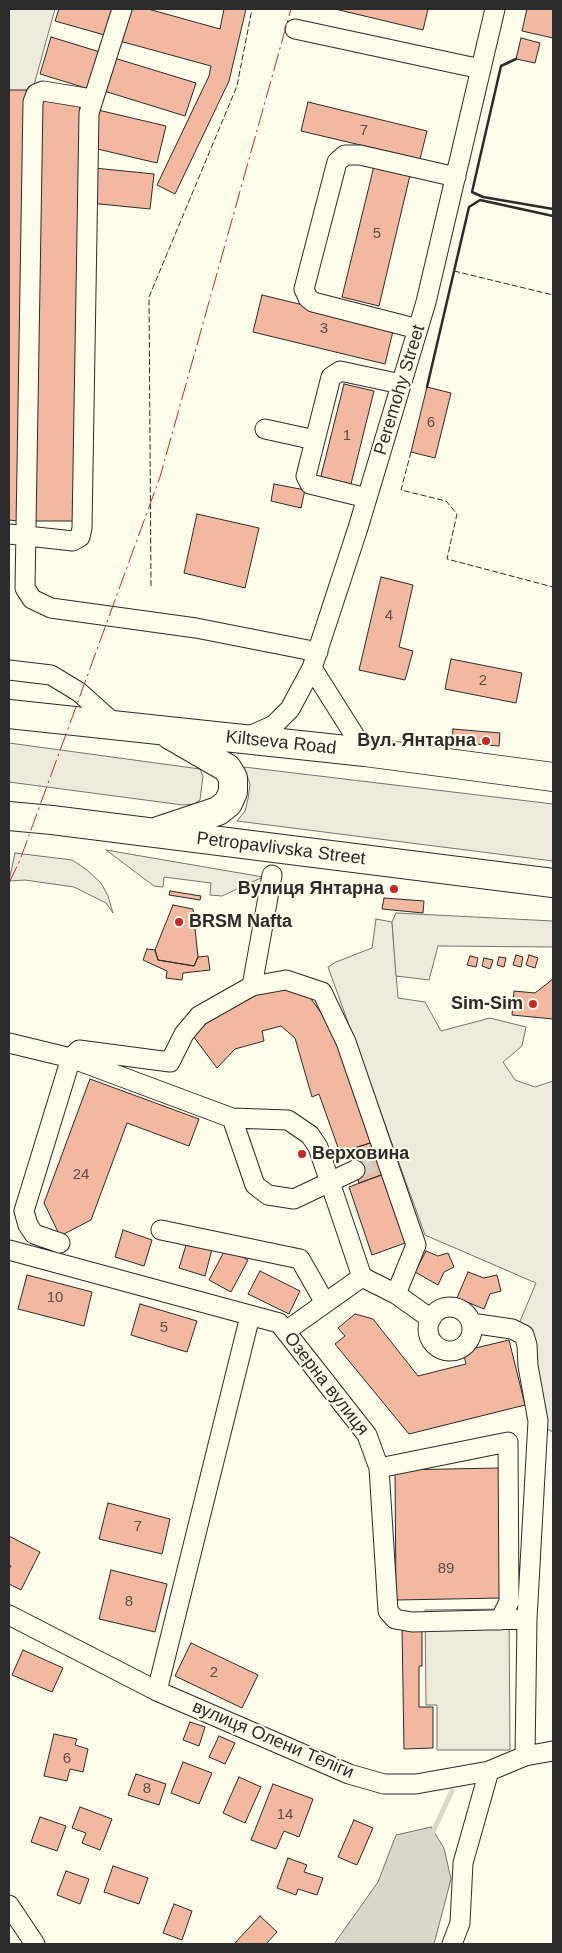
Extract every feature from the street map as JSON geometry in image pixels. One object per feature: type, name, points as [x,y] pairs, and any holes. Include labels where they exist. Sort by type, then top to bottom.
[{"type":"highway","name":"Kiltseva Road","points":[[9,714],[245,738],[553,777]]},
{"type":"highway","points":[[152,833],[218,811],[228,803],[233,792],[233,778],[227,768],[161,730]]},
{"type":"highway","name":"Petropavlivska Street","points":[[9,816],[553,883]]},
{"type":"street","points":[[17,534],[74,540],[80,537],[82,528],[89,123],[92,99],[122,9]]},
{"type":"street","name":"Peremohy Street","points":[[245,738],[274,725],[290,709],[315,660],[367,498],[426,302],[495,9]]},
{"type":"street","points":[[295,30],[481,69]]},
{"type":"street","points":[[92,99],[43,90],[36,94],[33,102],[17,534],[25,588],[32,599],[51,608],[196,628],[315,660],[365,752]]},
{"type":"street","points":[[418,329],[313,302],[308,298],[304,289],[337,162],[344,155],[360,155],[456,177]]},
{"type":"street","points":[[367,498],[310,484],[306,476],[331,377],[340,371],[401,384]]},
{"type":"street","points":[[265,429],[315,440]]},
{"type":"street","points":[[9,670],[51,675],[79,692],[117,726]]},
{"type":"street","points":[[252,986],[272,875]]},
{"type":"street","points":[[60,1243],[34,1234],[28,1225],[24,1211],[71,1058],[79,1050],[170,1062],[184,1034],[199,1016],[252,986],[286,980],[322,992],[346,1042],[382,1158],[416,1245],[396,1294]]},
{"type":"street","points":[[9,1043],[71,1058],[232,1118],[288,1120],[310,1135],[318,1148],[362,1278],[396,1294],[431,1319]]},
{"type":"street","points":[[232,1118],[255,1185],[268,1196],[294,1199],[355,1170]]},
{"type":"street","points":[[161,1230],[300,1259],[325,1303]]},
{"type":"street","name":"Озерна вулиця","points":[[9,1250],[279,1323],[367,1435],[379,1468],[388,1610],[395,1619],[412,1622],[527,1619]]},
{"type":"street","points":[[286,1331],[362,1278]]},
{"type":"street","points":[[449,1307],[463,1311],[471,1323],[471,1337],[466,1344],[454,1351],[440,1349],[430,1339],[428,1325],[431,1319],[442,1309],[449,1307]]},
{"type":"street","points":[[157,1690],[250,1316]]},
{"type":"street","points":[[471,1323],[512,1328],[524,1335],[528,1345],[528,1366],[538,1422],[527,1619],[525,1756]]},
{"type":"street","points":[[379,1468],[508,1442],[509,1602],[500,1620]]},
{"type":"street","name":"вулиця Олени Теліги","points":[[9,1615],[157,1690],[349,1774],[384,1784],[416,1784],[489,1771],[525,1756],[553,1751]]},
{"type":"street","points":[[452,1944],[460,1923],[463,1863],[489,1771]]},
{"type":"street","points":[[9,1905],[35,1944]]},
{"type":"shaded area","points":[[9,9],[55,9],[21,132],[9,139]]},
{"type":"shaded area","points":[[9,743],[200,769],[203,776],[200,800],[194,804],[183,805],[9,782]]},
{"type":"shaded area","points":[[244,767],[553,804],[553,861],[237,821],[245,811],[250,784]]},
{"type":"shaded area","points":[[106,850],[263,877],[222,896],[210,895],[211,883],[164,877],[163,887],[154,886]]},
{"type":"shaded area","points":[[15,853],[72,860],[101,883],[108,896],[113,913],[106,903],[74,887],[25,880],[9,881]]},
{"type":"shaded area","points":[[396,913],[553,921],[553,947],[438,946],[429,980],[396,976],[392,922]]},
{"type":"shaded area","points":[[376,919],[392,922],[398,998],[425,1002],[441,1031],[490,1018],[526,1027],[522,1046],[503,1062],[515,1080],[535,1087],[553,1081],[553,1432],[532,1421],[516,1331],[536,1283],[425,1235],[328,967],[372,948]]},
{"type":"shaded area","points":[[509,1609],[510,1750],[437,1750],[437,1705],[426,1705],[425,1610]]},
{"type":"shaded area","points":[[431,1827],[444,1848],[451,1879],[434,1944],[334,1944],[378,1882],[396,1835]]},
{"type":"building","points":[[59,9],[115,9],[108,36],[55,21]]},
{"type":"building","points":[[124,9],[148,9],[220,29],[224,9],[246,9],[229,81],[175,194],[157,185],[209,76],[211,66],[116,40]]},
{"type":"building","points":[[335,9],[428,9],[423,30]]},
{"type":"building","points":[[527,9],[553,9],[553,38],[522,31]]},
{"type":"building","points":[[51,37],[100,52],[89,89],[40,74]]},
{"type":"building","points":[[521,38],[540,43],[535,63],[516,59]]},
{"type":"building","points":[[111,57],[196,83],[185,116],[101,90]]},
{"type":"building","points":[[9,90],[29,90],[18,521],[9,520]]},
{"type":"building","points":[[40,98],[80,98],[73,521],[34,521]]},
{"type":"building","points":[[308,102],[427,131],[420,159],[301,131]]},
{"type":"building","points":[[98,110],[166,126],[157,163],[89,147]]},
{"type":"building","points":[[375,162],[411,171],[379,306],[342,297]]},
{"type":"building","points":[[94,168],[154,174],[150,209],[90,203]]},
{"type":"building","points":[[262,295],[394,327],[385,364],[253,332]]},
{"type":"building","points":[[344,384],[374,391],[350,488],[320,480]]},
{"type":"building","points":[[427,387],[451,393],[435,458],[411,452]]},
{"type":"building","points":[[274,484],[305,490],[301,508],[271,501]]},
{"type":"building","points":[[197,514],[259,528],[245,588],[184,573]]},
{"type":"building","points":[[381,577],[413,585],[399,647],[413,651],[405,680],[359,670]]},
{"type":"building","points":[[451,659],[522,673],[516,703],[445,689]]},
{"type":"building","points":[[453,729],[500,733],[499,746],[452,742]]},
{"type":"building","points":[[170,891],[201,896],[200,900],[169,895]]},
{"type":"building","points":[[384,898],[424,901],[423,913],[382,909]]},
{"type":"building","points":[[173,905],[193,909],[198,957],[194,966],[158,960],[155,950]]},
{"type":"building","points":[[147,949],[155,950],[158,960],[194,966],[198,957],[208,956],[210,970],[183,973],[182,980],[166,978],[167,971],[143,960]]},
{"type":"building","points":[[516,955],[523,957],[521,967],[513,965]]},
{"type":"building","points":[[529,955],[538,958],[535,968],[526,965]]},
{"type":"building","points":[[470,956],[478,958],[476,967],[467,965]]},
{"type":"building","points":[[499,957],[506,958],[504,967],[497,965]]},
{"type":"building","points":[[484,958],[493,960],[490,969],[482,966]]},
{"type":"building","name":"Sim-Sim","points":[[553,979],[553,1019],[512,1015],[514,991],[535,993]]},
{"type":"building","points":[[289,987],[309,996],[334,1031],[373,1142],[340,1153],[319,1094],[312,1097],[295,1038],[281,1026],[262,1031],[264,1041],[235,1049],[217,1068],[193,1036],[217,1013],[264,990]]},
{"type":"building","points":[[90,1079],[199,1119],[189,1146],[127,1123],[91,1220],[60,1236],[44,1203]]},
{"type":"building","points":[[373,1142],[384,1174],[359,1183],[348,1150]]},
{"type":"building","points":[[384,1174],[408,1242],[372,1255],[349,1187]]},
{"type":"building","points":[[123,1230],[152,1240],[144,1266],[115,1257]]},
{"type":"building","points":[[187,1242],[212,1249],[205,1276],[179,1268]]},
{"type":"building","points":[[226,1248],[248,1260],[231,1292],[209,1280]]},
{"type":"building","points":[[426,1251],[438,1256],[448,1253],[454,1267],[444,1272],[438,1285],[415,1272]]},
{"type":"building","points":[[260,1271],[300,1291],[289,1314],[248,1294]]},
{"type":"building","points":[[468,1272],[484,1278],[497,1275],[501,1291],[490,1294],[484,1309],[457,1298]]},
{"type":"building","points":[[27,1275],[92,1292],[84,1326],[18,1309]]},
{"type":"building","points":[[140,1304],[197,1321],[187,1352],[131,1335]]},
{"type":"building","points":[[355,1314],[373,1319],[418,1376],[466,1364],[463,1351],[509,1340],[525,1405],[409,1434],[335,1344],[345,1336],[338,1328]]},
{"type":"building","points":[[500,1468],[502,1598],[396,1600],[395,1470]]},
{"type":"building","points":[[108,1503],[170,1519],[162,1554],[99,1539]]},
{"type":"building","points":[[9,1536],[40,1552],[21,1590],[9,1584],[9,1569],[11,1566],[9,1565]]},
{"type":"building","points":[[111,1570],[167,1584],[155,1632],[99,1619]]},
{"type":"building","points":[[402,1626],[422,1626],[422,1666],[419,1666],[419,1707],[433,1707],[433,1748],[404,1749]]},
{"type":"building","points":[[191,1643],[258,1675],[242,1708],[175,1676]]},
{"type":"building","points":[[23,1650],[63,1668],[52,1692],[12,1675]]},
{"type":"building","points":[[190,1722],[205,1727],[199,1746],[183,1740]]},
{"type":"building","points":[[54,1734],[77,1739],[75,1745],[88,1749],[83,1772],[70,1769],[67,1781],[44,1776]]},
{"type":"building","points":[[219,1736],[235,1743],[225,1764],[209,1757]]},
{"type":"building","points":[[183,1762],[212,1773],[199,1804],[171,1793]]},
{"type":"building","points":[[136,1774],[166,1784],[159,1805],[128,1795]]},
{"type":"building","points":[[239,1777],[261,1787],[245,1823],[223,1813]]},
{"type":"building","points":[[273,1784],[313,1799],[299,1837],[284,1831],[276,1849],[251,1840]]},
{"type":"building","points":[[80,1807],[112,1819],[100,1850],[82,1843],[86,1833],[72,1828]]},
{"type":"building","points":[[40,1817],[66,1826],[57,1851],[31,1842]]},
{"type":"building","points":[[354,1820],[373,1828],[357,1865],[338,1857]]},
{"type":"building","points":[[288,1858],[307,1865],[304,1872],[323,1878],[317,1895],[298,1889],[296,1895],[277,1888]]},
{"type":"building","points":[[113,1866],[148,1878],[139,1904],[104,1892]]},
{"type":"building","points":[[66,1871],[89,1879],[80,1904],[57,1895]]},
{"type":"building","points":[[174,1904],[192,1911],[182,1940],[163,1933]]},
{"type":"building","points":[[260,1916],[277,1932],[266,1944],[234,1944]]},
{"type":"waterway","points":[[431,1836],[452,1791]]},
{"type":"tunnel","points":[[355,1170],[379,1159]]},
{"type":"fence","points":[[151,586],[149,297],[237,86],[252,9]]},
{"type":"fence","points":[[454,271],[553,295]]},
{"type":"fence","points":[[411,452],[401,490],[446,501],[457,514],[447,559],[553,587]]},
{"type":"wall","points":[[516,59],[501,66],[472,192],[483,197],[553,209]]},
{"type":"wall","points":[[427,387],[469,207],[480,200],[553,216]]},
{"type":"power","points":[[9,883],[20,860],[160,477],[291,9]]},
{"type":"place","name":"Вул. Янтарна","points":[[486,741]]},
{"type":"place","name":"Вулиця Янтарна","points":[[394,889]]},
{"type":"place","name":"BRSM Nafta","points":[[179,922]]},
{"type":"place","name":"Sim-Sim","points":[[533,1004]]},
{"type":"place","name":"Верховина","points":[[302,1154]]}]
